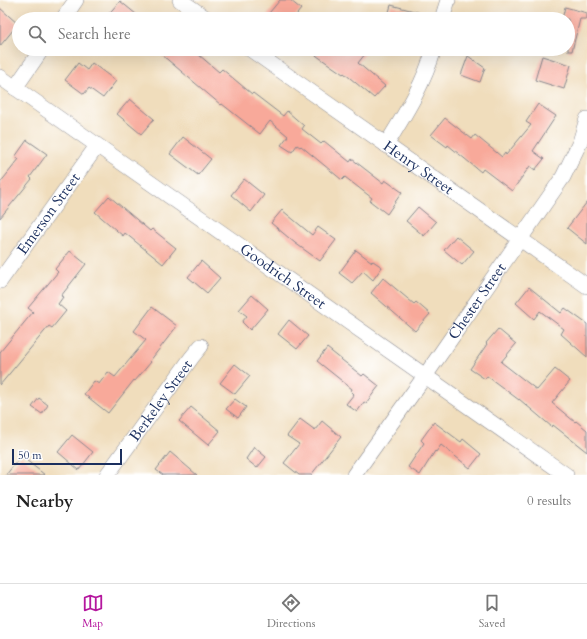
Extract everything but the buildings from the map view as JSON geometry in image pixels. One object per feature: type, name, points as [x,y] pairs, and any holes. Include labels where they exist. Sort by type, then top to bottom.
[{"type":"street","points":[[68,12],[76,0]]},
{"type":"street","points":[[180,0],[197,12]]},
{"type":"street","points":[[444,12],[448,0]]},
{"type":"street","points":[[15,88],[37,56]]},
{"type":"street","name":"Henry Street","points":[[260,56],[587,286]]},
{"type":"street","points":[[386,144],[413,100],[432,56]]},
{"type":"street","name":"Goodrich Street","points":[[0,77],[566,475]]},
{"type":"street","name":"Chester Street","points":[[354,475],[425,376],[563,177],[580,142],[587,119]]},
{"type":"street","name":"Emerson Street","points":[[0,281],[97,146]]},
{"type":"street","name":"Berkeley Street","points":[[107,475],[201,346]]}]
